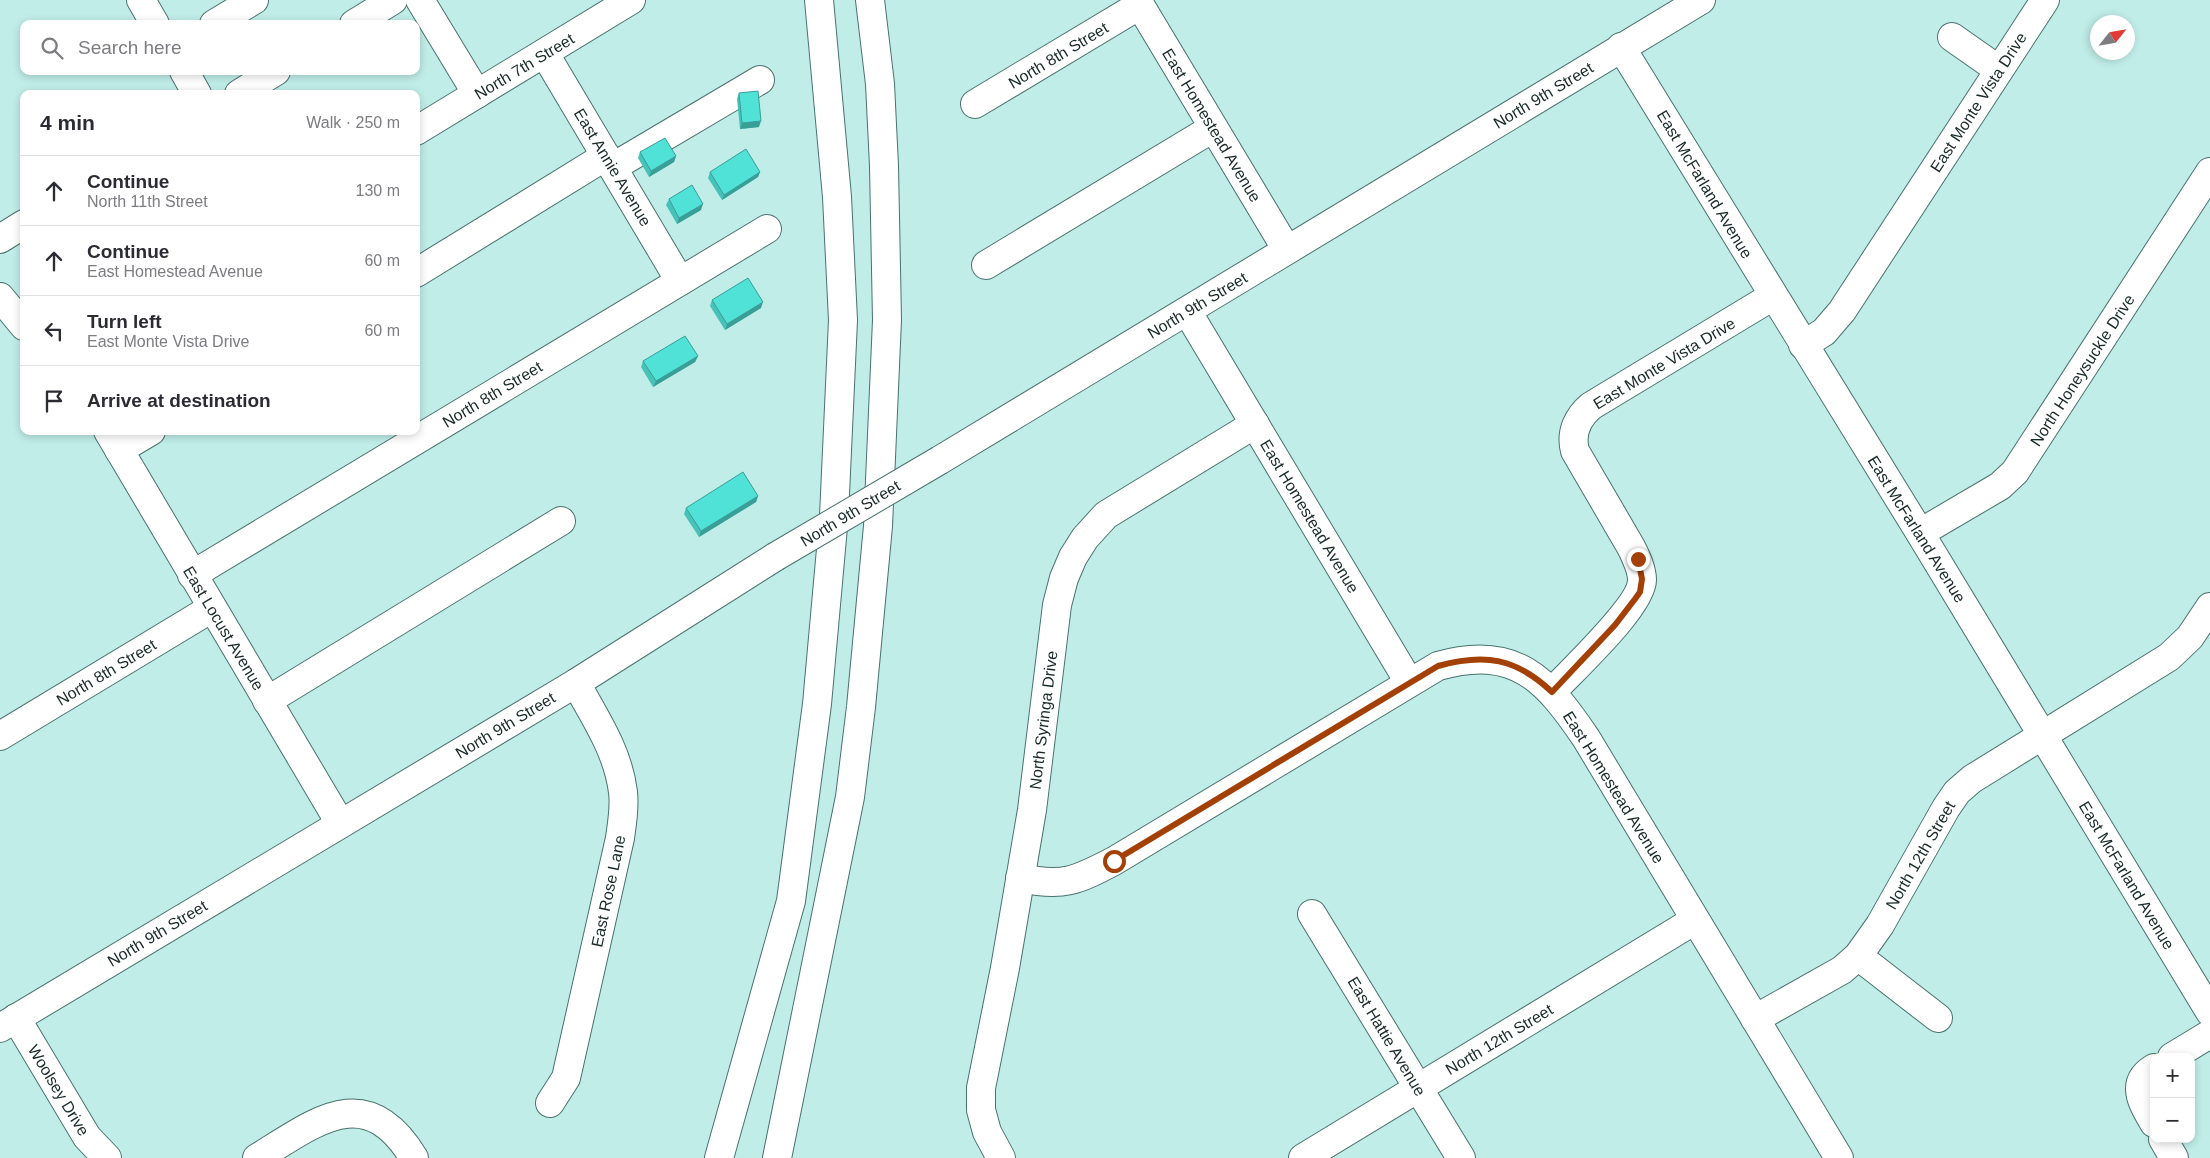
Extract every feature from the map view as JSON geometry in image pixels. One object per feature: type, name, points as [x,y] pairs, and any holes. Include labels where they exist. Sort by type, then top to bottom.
[{"type":"main road","points":[[141,0],[153,20]]},
{"type":"main road","points":[[221,20],[254,0]]},
{"type":"main road","points":[[360,20],[393,0]]},
{"type":"main road","points":[[420,0],[477,94]]},
{"type":"main road","name":"North 7th Street","points":[[420,129],[631,0]]},
{"type":"main road","points":[[719,1158],[791,901],[817,704],[834,516],[843,320],[837,197],[819,0]]},
{"type":"main road","points":[[777,1158],[850,797],[878,526],[887,320],[881,111],[870,0]]},
{"type":"main road","name":"North 9th Street","points":[[8,1023],[576,682],[774,557],[940,460],[1701,0]]},
{"type":"main road","name":"East Monte Vista Drive","points":[[1803,345],[1824,332],[1842,311],[2045,0]]},
{"type":"main road","name":"North 8th Street","points":[[975,104],[1139,3]]},
{"type":"main road","name":"East Homestead Avenue","points":[[1139,3],[1287,250]]},
{"type":"main road","points":[[1952,37],[1999,70]]},
{"type":"main road","name":"East McFarland Avenue","points":[[1621,48],[1920,533],[2210,1012]]},
{"type":"main road","name":"East Annie Avenue","points":[[545,54],[680,281]]},
{"type":"main road","points":[[186,75],[195,90]]},
{"type":"main road","points":[[245,90],[270,75]]},
{"type":"main road","points":[[420,271],[609,161],[760,80]]},
{"type":"main road","points":[[986,265],[1213,128]]},
{"type":"main road","name":"North Honeysuckle Drive","points":[[1920,533],[2000,486],[2015,472],[2210,172]]},
{"type":"main road","points":[[0,239],[20,226]]},
{"type":"main road","name":"North 8th Street","points":[[192,575],[767,229]]},
{"type":"main road","points":[[0,296],[20,321]]},
{"type":"main road","name":"East Monte Vista Drive","points":[[1552,692],[1625,612],[1640,592],[1642,579],[1638,559],[1574,451],[1573,434],[1576,422],[1592,406],[1773,296]]},
{"type":"main road","name":"East Homestead Avenue","points":[[1187,311],[1409,682],[1438,666],[1473,658],[1511,663],[1552,692],[1562,703],[1586,738],[1840,1158]]},
{"type":"main road","name":"North Syringa Drive","points":[[1001,1158],[987,1132],[981,1110],[981,1088],[1005,968],[1032,810],[1057,605],[1064,578],[1073,557],[1085,538],[1106,515],[1255,424]]},
{"type":"main road","points":[[113,441],[136,435]]},
{"type":"main road","name":"East Locust Avenue","points":[[113,441],[340,823]]},
{"type":"main road","points":[[267,701],[561,520]]},
{"type":"main road","name":"North 12th Street","points":[[1755,1018],[1842,970],[1858,956],[1880,925],[1946,808],[1957,792],[1972,779],[2180,648],[2210,607]]},
{"type":"main road","name":"North 8th Street","points":[[0,736],[212,608]]},
{"type":"main road","name":"East Rose Lane","points":[[550,1103],[566,1078],[620,838],[624,808],[624,793],[618,763],[612,748],[576,682]]},
{"type":"main road","points":[[1020,878],[1055,883],[1068,882],[1084,876],[1122,856],[1409,682]]},
{"type":"main road","name":"East Hattie Avenue","points":[[1312,914],[1461,1158]]},
{"type":"main road","name":"North 12th Street","points":[[1303,1158],[1695,920]]},
{"type":"main road","points":[[1858,956],[1938,1018]]},
{"type":"main road","name":"Woolsey Drive","points":[[8,1023],[87,1137],[107,1158]]},
{"type":"main road","points":[[2179,1053],[2210,1034]]},
{"type":"main road","points":[[2150,1071],[2145,1074],[2140,1083],[2139,1096],[2150,1116]]},
{"type":"main road","points":[[257,1158],[319,1120],[345,1113],[359,1114],[378,1119],[403,1140],[414,1158]]},
{"type":"main road","points":[[2165,1143],[2174,1158]]},
{"type":"building","points":[[758,91],[761,121],[742,123],[739,93]]},
{"type":"building","points":[[665,138],[676,156],[651,171],[640,152]]},
{"type":"building","points":[[746,149],[760,172],[724,195],[710,172]]},
{"type":"building","points":[[692,185],[703,204],[679,218],[669,199]]},
{"type":"building","points":[[748,278],[763,302],[727,324],[712,300]]},
{"type":"building","points":[[685,336],[698,356],[656,381],[643,361]]},
{"type":"building","points":[[743,472],[758,496],[701,531],[686,508]]},
{"type":"route","points":[[1114,861],[1438,666],[1473,658],[1511,663],[1552,692],[1615,625],[1640,592],[1642,579],[1638,559]]}]
